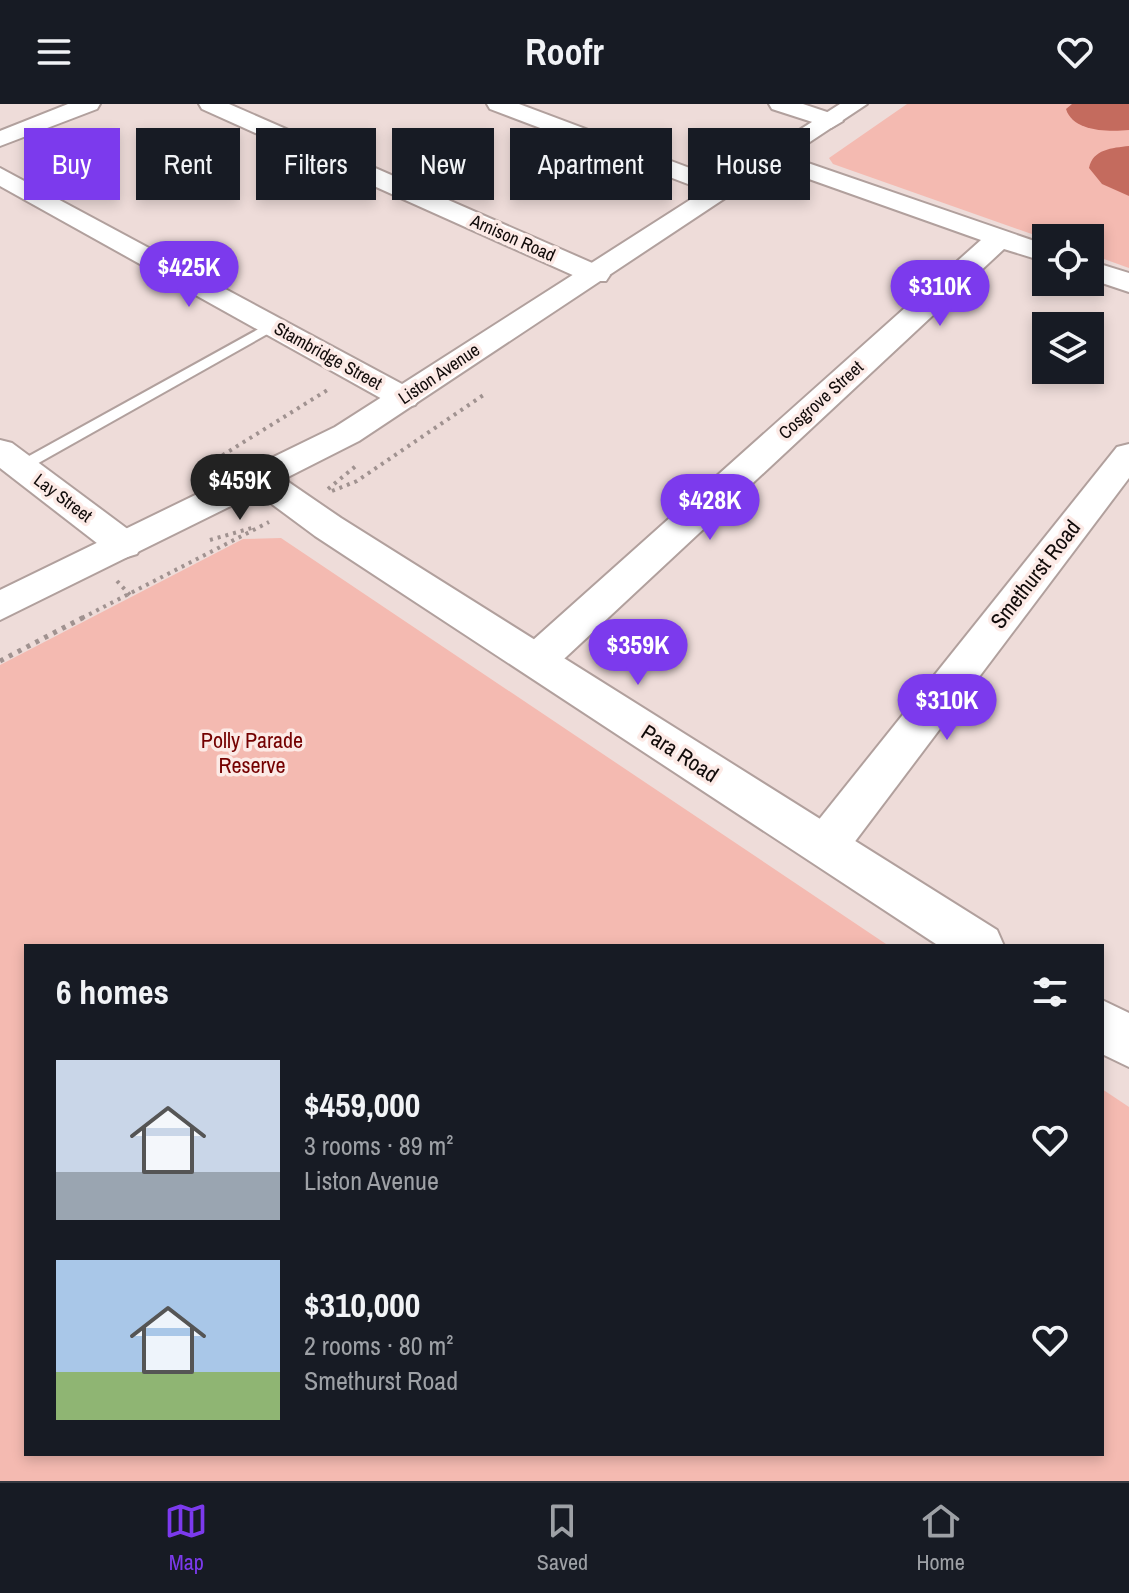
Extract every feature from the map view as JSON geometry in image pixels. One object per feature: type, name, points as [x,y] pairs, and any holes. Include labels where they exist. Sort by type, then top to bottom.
[{"type":"street","points":[[0,139],[89,104]]},
{"type":"street","points":[[498,104],[688,176]]},
{"type":"street","points":[[780,104],[831,121]]},
{"type":"street","name":"Liston Avenue","points":[[810,134],[856,104]]},
{"type":"street","name":"Arnison Road","points":[[231,107],[596,275]]},
{"type":"street","points":[[810,171],[1032,249]]},
{"type":"street","name":"Stambridge Street","points":[[0,176],[404,398]]},
{"type":"street","name":"Liston Avenue","points":[[0,606],[320,450],[711,200]]},
{"type":"street","name":"Cosgrove Street","points":[[537,660],[1000,238]]},
{"type":"street","points":[[1104,274],[1129,283]]},
{"type":"street","name":"Smethurst Road","points":[[825,846],[1129,455]]},
{"type":"street","name":"Lay Street","points":[[10,459],[124,545]]},
{"type":"street","name":"Para Road","points":[[261,479],[328,527],[977,944]]},
{"type":"street","points":[[1104,1026],[1129,1042]]},
{"type":"lane","points":[[10,459],[273,325]]},
{"type":"path","points":[[196,471],[337,384]]},
{"type":"path","points":[[325,493],[357,481],[485,394]]},
{"type":"path","points":[[0,661],[264,524]]},
{"type":"green space","points":[[907,104],[1129,104],[1129,268],[1104,259],[1104,224],[1032,224],[1032,234],[833,164],[829,158]]},
{"type":"green space","name":"Polly Parade Reserve","points":[[281,538],[886,944],[24,944],[24,1456],[1104,1456],[1104,1090],[1129,1107],[1129,1481],[0,1481],[0,665],[243,539]]},
{"type":"shaded area","points":[[1072,104],[1129,104],[1129,130],[1112,131],[1084,126],[1070,117],[1066,109]]},
{"type":"shaded area","points":[[1129,146],[1129,196],[1102,184],[1089,168],[1099,153]]}]
